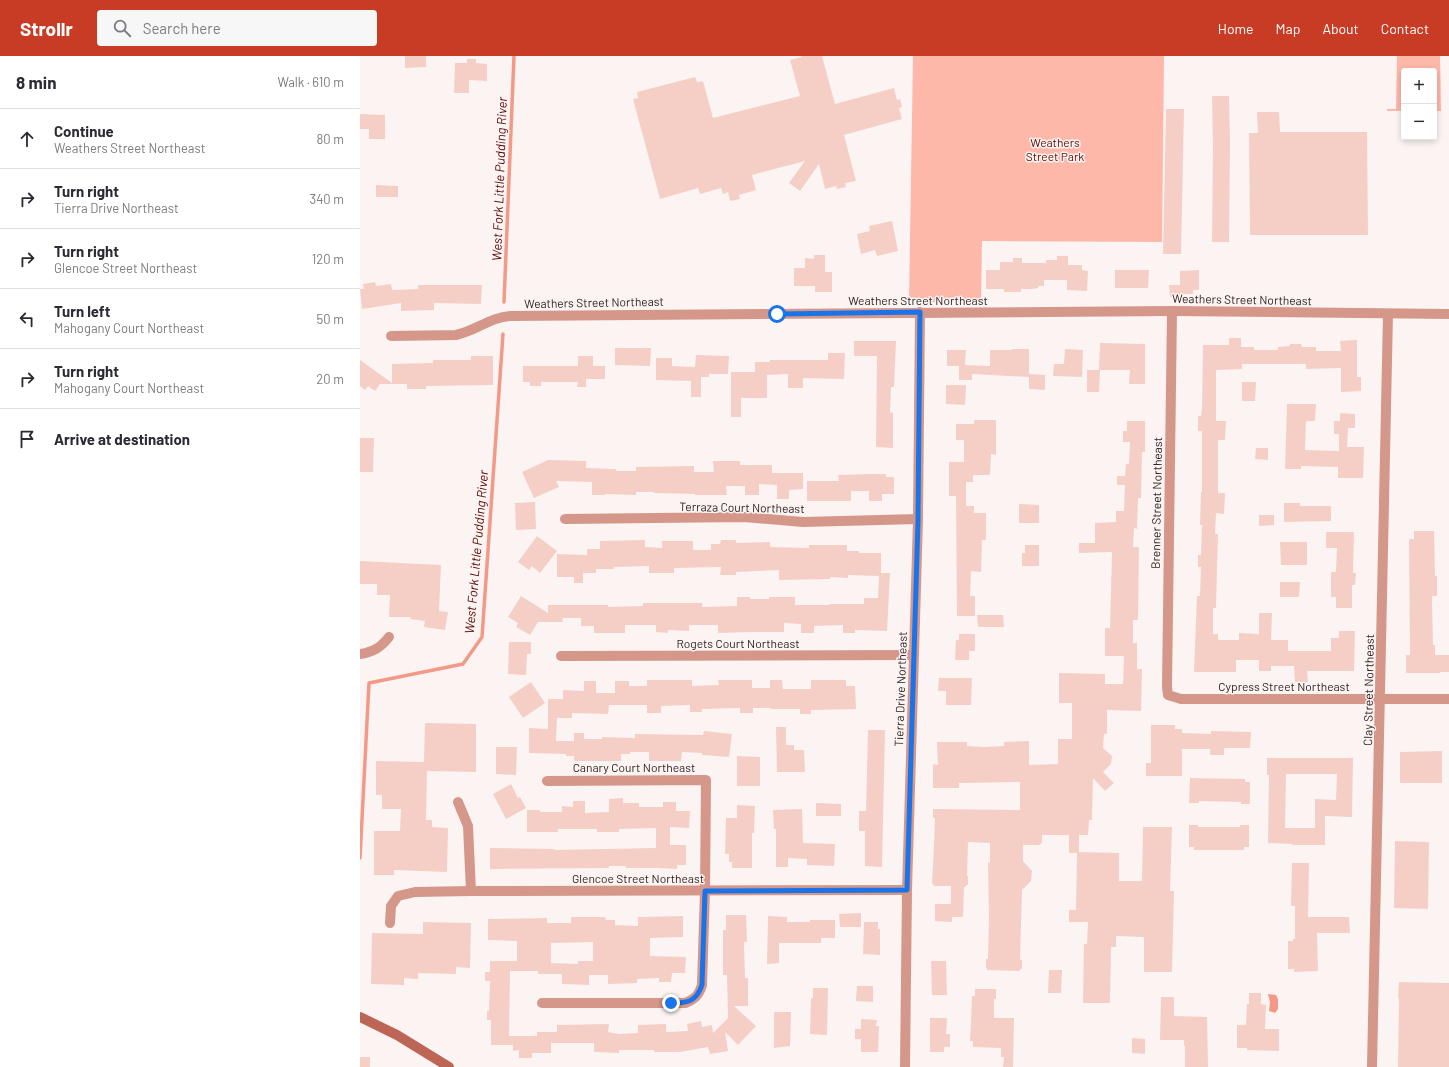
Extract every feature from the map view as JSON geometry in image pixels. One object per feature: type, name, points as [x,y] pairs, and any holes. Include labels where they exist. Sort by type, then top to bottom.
[{"type":"main road","points":[[360,1017],[397,1035],[449,1067]]},
{"type":"street","name":"Weathers Street Northeast","points":[[391,336],[461,334],[503,316],[1172,311],[1449,314]]},
{"type":"street","name":"Brenner Street Northeast","points":[[1168,695],[1172,311]]},
{"type":"street","name":"Tierra Drive Northeast","points":[[905,1067],[907,890],[918,520],[920,312]]},
{"type":"street","name":"Clay Street Northeast","points":[[1372,1067],[1388,314]]},
{"type":"street","name":"Terraza Court Northeast","points":[[565,520],[744,517],[803,522],[918,520]]},
{"type":"street","points":[[360,654],[371,652],[381,646],[389,637]]},
{"type":"street","name":"Rogets Court Northeast","points":[[561,656],[914,655]]},
{"type":"street","name":"Cypress Street Northeast","points":[[1168,695],[1181,699],[1449,699]]},
{"type":"street","name":"Canary Court Northeast","points":[[547,780],[706,780],[705,891]]},
{"type":"street","points":[[458,802],[468,826],[471,891]]},
{"type":"street","name":"Glencoe Street Northeast","points":[[390,923],[391,906],[398,896],[414,892],[907,890]]},
{"type":"street","points":[[542,1003],[685,1003],[693,1000],[699,993],[702,985],[705,891]]},
{"type":"green space","name":"Weathers Street Park","points":[[913,56],[1164,56],[1162,242],[982,241],[981,302],[909,302]]},
{"type":"green space","points":[[1397,56],[1440,56],[1441,111],[1437,111],[1437,68],[1401,68],[1401,111],[1387,111],[1387,109],[1396,109]]},
{"type":"shaded area","points":[[1268,994],[1276,995],[1278,999],[1278,1009],[1275,1013],[1269,1011],[1270,1002]]},
{"type":"building","points":[[405,56],[426,56],[426,67],[405,68]]},
{"type":"building","points":[[801,56],[822,56],[835,104],[894,88],[897,100],[900,99],[902,107],[899,108],[902,119],[844,135],[856,181],[845,183],[846,187],[837,189],[836,186],[825,189],[819,164],[800,191],[789,183],[805,161],[752,175],[756,190],[739,195],[740,199],[730,201],[728,192],[723,194],[721,188],[700,194],[698,188],[660,199],[633,99],[638,98],[637,92],[695,77],[697,82],[703,81],[713,118],[800,96],[790,60],[802,57]]},
{"type":"building","points":[[467,59],[476,59],[476,63],[487,64],[487,81],[469,80],[469,93],[454,93],[455,63],[467,63]]},
{"type":"building","points":[[1212,96],[1229,96],[1229,242],[1212,242]]},
{"type":"building","points":[[1166,109],[1184,109],[1181,254],[1163,254]]},
{"type":"building","points":[[1257,112],[1279,112],[1280,132],[1367,132],[1368,235],[1250,235],[1249,133],[1258,133]]},
{"type":"building","points":[[360,114],[385,115],[385,139],[369,139],[369,129],[360,129]]},
{"type":"building","points":[[376,185],[398,186],[398,197],[376,197]]},
{"type":"building","points":[[892,221],[898,251],[877,256],[875,250],[861,254],[857,234],[870,231],[869,226]]},
{"type":"building","points":[[814,255],[825,255],[825,272],[832,272],[832,292],[815,292],[815,286],[794,286],[794,268],[805,268],[805,258],[814,259]]},
{"type":"building","points":[[1057,256],[1068,256],[1068,265],[1082,265],[1082,270],[1088,271],[1087,291],[1067,290],[1067,280],[1044,280],[1044,286],[1038,286],[1038,288],[1032,289],[1021,289],[1021,292],[1004,292],[1004,289],[986,289],[986,270],[1000,270],[1000,262],[1013,262],[1013,258],[1022,258],[1022,263],[1046,263],[1046,260],[1057,260]]},
{"type":"building","points":[[1115,270],[1149,270],[1148,288],[1115,288]]},
{"type":"building","points":[[1199,270],[1199,290],[1193,290],[1193,294],[1182,294],[1182,296],[1170,297],[1169,285],[1180,285],[1180,271]]},
{"type":"building","points":[[375,282],[376,286],[391,284],[392,290],[418,289],[418,285],[482,285],[481,304],[434,303],[434,310],[401,311],[401,303],[362,309],[360,289],[364,289],[363,284]]},
{"type":"building","points":[[1229,338],[1241,338],[1241,347],[1254,347],[1254,350],[1278,350],[1278,347],[1290,346],[1290,344],[1301,344],[1302,347],[1316,347],[1316,351],[1341,351],[1340,341],[1357,340],[1357,377],[1361,377],[1361,391],[1341,392],[1341,368],[1306,369],[1306,364],[1242,364],[1242,369],[1216,370],[1216,421],[1226,421],[1225,440],[1218,440],[1218,493],[1225,493],[1224,514],[1216,513],[1215,534],[1218,534],[1216,608],[1213,608],[1213,634],[1218,634],[1218,640],[1239,640],[1239,633],[1259,634],[1259,613],[1272,613],[1271,640],[1288,640],[1288,651],[1331,651],[1331,638],[1339,638],[1339,631],[1355,631],[1354,671],[1307,671],[1308,682],[1295,682],[1294,666],[1271,666],[1271,671],[1259,671],[1259,660],[1236,660],[1236,672],[1194,672],[1197,596],[1200,596],[1201,567],[1198,567],[1198,555],[1201,555],[1202,525],[1200,525],[1202,492],[1202,431],[1198,431],[1198,416],[1201,416],[1202,410],[1203,345],[1229,345]]},
{"type":"building","points":[[854,341],[896,341],[894,387],[891,387],[890,412],[893,413],[893,448],[876,447],[877,356],[854,356]]},
{"type":"building","points":[[1100,343],[1145,344],[1145,384],[1129,384],[1130,370],[1099,370]]},
{"type":"building","points":[[615,348],[651,348],[650,366],[615,365]]},
{"type":"building","points":[[1029,349],[1029,377],[972,374],[972,380],[959,380],[959,366],[947,366],[947,350],[966,350],[965,365],[990,366],[990,350]]},
{"type":"building","points":[[1065,349],[1083,350],[1082,377],[1053,376],[1054,364],[1064,364]]},
{"type":"building","points":[[828,353],[845,353],[844,379],[803,378],[803,388],[788,388],[788,374],[767,375],[767,398],[741,398],[741,417],[731,417],[731,372],[755,372],[755,362],[770,362],[770,360],[828,360]]},
{"type":"building","points":[[696,355],[729,356],[728,374],[709,374],[709,377],[701,377],[701,397],[691,397],[691,381],[656,380],[656,358],[672,358],[672,366],[695,367]]},
{"type":"building","points":[[471,356],[493,356],[493,385],[426,386],[426,389],[407,389],[407,384],[380,384],[375,391],[368,386],[365,390],[360,386],[360,360],[392,383],[392,364],[433,363],[433,360],[471,360]]},
{"type":"building","points":[[578,356],[593,356],[593,366],[605,366],[605,379],[586,379],[586,387],[577,387],[578,382],[541,382],[541,386],[530,386],[530,382],[523,382],[523,366],[578,366]]},
{"type":"building","points":[[1087,370],[1100,370],[1099,392],[1087,392]]},
{"type":"building","points":[[1029,374],[1045,375],[1045,390],[1029,389]]},
{"type":"building","points":[[1242,382],[1256,382],[1255,401],[1242,401]]},
{"type":"building","points":[[946,385],[966,385],[965,405],[946,404]]},
{"type":"building","points":[[1287,404],[1316,404],[1315,421],[1306,421],[1305,450],[1339,451],[1339,434],[1334,434],[1334,421],[1340,421],[1340,413],[1355,414],[1355,428],[1348,428],[1347,447],[1364,447],[1363,478],[1338,478],[1338,467],[1301,466],[1301,469],[1285,469]]},
{"type":"building","points":[[974,420],[996,420],[996,455],[991,454],[990,475],[973,475],[973,482],[966,482],[966,506],[974,506],[974,513],[986,513],[986,540],[982,540],[981,572],[971,571],[970,596],[975,596],[975,616],[957,616],[956,496],[949,496],[949,462],[964,462],[964,440],[956,440],[956,424],[974,424]]},
{"type":"building","points":[[1127,421],[1145,421],[1145,452],[1142,452],[1141,498],[1138,498],[1137,529],[1134,528],[1133,547],[1139,547],[1138,620],[1133,620],[1133,643],[1137,643],[1137,669],[1142,669],[1141,711],[1107,710],[1107,734],[1104,734],[1103,748],[1112,756],[1111,764],[1103,772],[1114,783],[1105,791],[1093,778],[1092,820],[1089,820],[1088,835],[1079,835],[1079,852],[1119,853],[1119,881],[1142,881],[1143,827],[1172,827],[1170,891],[1174,891],[1172,972],[1144,972],[1144,937],[1116,936],[1116,947],[1111,947],[1110,1003],[1083,1003],[1084,944],[1087,944],[1088,922],[1069,922],[1069,910],[1076,910],[1077,853],[1069,853],[1069,835],[1042,835],[1042,843],[1039,845],[1023,845],[1023,861],[1032,871],[1031,881],[1022,890],[1020,960],[1022,960],[1022,969],[1020,969],[1020,971],[987,970],[986,968],[986,959],[988,959],[988,862],[990,863],[990,843],[968,842],[968,885],[964,887],[963,917],[952,917],[952,922],[935,921],[935,904],[951,904],[951,886],[933,886],[934,884],[932,884],[935,818],[933,818],[933,809],[1020,810],[1020,782],[959,783],[959,788],[933,788],[933,764],[938,765],[937,742],[967,742],[967,746],[984,747],[1004,746],[1004,742],[1029,741],[1029,765],[1058,764],[1058,739],[1072,739],[1072,703],[1059,703],[1059,673],[1105,674],[1105,684],[1123,684],[1124,656],[1105,656],[1105,628],[1110,628],[1112,552],[1079,553],[1079,543],[1095,543],[1095,523],[1116,522],[1116,511],[1124,511],[1125,485],[1117,485],[1117,476],[1125,476],[1126,464],[1129,464],[1130,442],[1123,442],[1123,431],[1127,431]]},
{"type":"building","points":[[360,438],[374,438],[373,472],[360,472]]},
{"type":"building","points":[[1256,448],[1268,448],[1268,460],[1255,459]]},
{"type":"building","points":[[548,460],[586,461],[586,468],[616,469],[616,471],[636,471],[636,467],[694,466],[694,472],[714,472],[713,461],[740,461],[740,465],[772,465],[772,473],[803,473],[803,489],[789,490],[789,499],[777,499],[777,485],[759,484],[759,495],[745,495],[745,486],[726,486],[727,495],[636,492],[636,495],[592,495],[592,482],[556,481],[559,487],[534,498],[522,472]]},
{"type":"building","points":[[886,474],[886,477],[894,477],[894,494],[882,494],[882,501],[869,501],[869,491],[851,491],[851,501],[807,501],[807,481],[839,481],[838,475]]},
{"type":"building","points":[[535,502],[536,529],[516,530],[515,503]]},
{"type":"building","points":[[1284,503],[1300,503],[1300,506],[1331,506],[1331,521],[1284,522]]},
{"type":"building","points":[[1019,504],[1039,505],[1039,523],[1019,523]]},
{"type":"building","points":[[1259,515],[1274,515],[1274,525],[1259,526]]},
{"type":"building","points":[[1414,531],[1434,531],[1437,596],[1432,596],[1433,645],[1435,645],[1435,655],[1449,655],[1449,672],[1406,673],[1406,655],[1410,655],[1409,539],[1414,539]]},
{"type":"building","points":[[1326,532],[1354,532],[1353,573],[1356,573],[1355,585],[1352,585],[1352,608],[1336,608],[1336,597],[1331,597],[1331,572],[1336,572],[1337,548],[1326,548]]},
{"type":"building","points":[[537,536],[557,551],[540,573],[532,566],[529,570],[518,562]]},
{"type":"building","points":[[645,540],[645,547],[662,548],[662,541],[693,541],[693,550],[711,550],[711,544],[720,544],[721,540],[736,540],[736,543],[770,542],[770,547],[809,548],[809,545],[847,545],[847,551],[859,551],[859,553],[881,553],[881,573],[890,573],[887,631],[855,630],[855,633],[843,633],[843,625],[814,626],[814,633],[801,633],[801,624],[784,623],[784,632],[718,633],[718,625],[689,625],[689,631],[668,630],[668,633],[656,632],[656,625],[625,625],[625,633],[594,633],[594,626],[581,626],[581,618],[563,618],[562,621],[564,622],[538,622],[530,635],[516,627],[518,623],[508,617],[521,596],[548,613],[548,605],[608,605],[608,607],[643,606],[643,603],[702,603],[702,607],[737,606],[737,597],[769,599],[769,597],[795,597],[795,605],[830,605],[864,604],[864,598],[878,598],[879,576],[848,575],[848,578],[830,577],[830,579],[779,580],[779,570],[736,572],[736,575],[720,575],[721,567],[674,568],[674,573],[649,573],[649,566],[596,569],[596,573],[583,573],[583,583],[574,583],[574,577],[557,577],[557,554],[587,555],[587,549],[600,549],[600,541]]},
{"type":"building","points":[[1280,542],[1307,542],[1307,565],[1281,565]]},
{"type":"building","points":[[1025,545],[1039,545],[1039,566],[1022,566],[1022,553],[1025,553]]},
{"type":"building","points":[[360,561],[441,565],[439,611],[448,612],[445,630],[424,627],[425,621],[410,619],[411,617],[389,617],[390,595],[377,595],[377,584],[360,584]]},
{"type":"building","points":[[1280,582],[1300,582],[1299,597],[1280,597]]},
{"type":"building","points":[[977,615],[1003,615],[1004,627],[978,627]]},
{"type":"building","points":[[959,634],[975,634],[975,651],[969,651],[969,660],[955,660],[956,640],[959,640]]},
{"type":"building","points":[[509,642],[531,642],[531,654],[527,654],[526,675],[508,674]]},
{"type":"building","points":[[939,678],[972,678],[971,705],[946,705],[946,691],[938,691]]},
{"type":"building","points":[[647,680],[692,680],[692,686],[719,685],[718,680],[752,680],[752,688],[770,688],[770,680],[782,680],[783,689],[811,689],[811,680],[846,680],[846,686],[855,686],[856,709],[811,710],[811,714],[800,714],[800,709],[770,708],[753,708],[753,713],[740,713],[740,708],[702,709],[702,712],[690,712],[690,705],[661,706],[661,713],[647,713],[647,705],[609,705],[608,714],[572,713],[572,718],[557,718],[556,741],[574,741],[574,733],[584,733],[584,739],[602,739],[602,737],[635,738],[635,734],[703,735],[704,731],[732,734],[729,757],[682,752],[681,761],[649,761],[649,752],[630,752],[630,754],[621,754],[621,761],[574,761],[574,756],[566,756],[566,754],[529,753],[529,728],[548,729],[548,699],[563,699],[563,690],[584,691],[584,681],[596,681],[596,693],[615,693],[615,681],[629,681],[629,686],[647,686]]},
{"type":"building","points":[[531,682],[545,703],[523,718],[509,697]]},
{"type":"building","points":[[425,723],[476,724],[476,772],[427,771],[426,820],[432,820],[432,827],[448,828],[447,872],[394,870],[394,875],[374,875],[374,831],[400,831],[401,809],[382,809],[382,795],[376,795],[376,761],[424,762]]},
{"type":"building","points":[[1151,725],[1175,725],[1175,729],[1182,729],[1182,733],[1211,734],[1211,731],[1251,732],[1250,748],[1224,748],[1224,755],[1210,755],[1210,749],[1182,749],[1182,776],[1146,776],[1146,763],[1151,763]]},
{"type":"building","points":[[776,727],[786,727],[786,745],[794,745],[794,750],[804,750],[805,772],[777,772]]},
{"type":"building","points":[[868,730],[885,730],[882,867],[865,866],[865,831],[859,831],[859,811],[866,811]]},
{"type":"building","points":[[496,747],[517,747],[516,775],[496,774]]},
{"type":"building","points":[[1442,751],[1442,783],[1400,783],[1400,752]]},
{"type":"building","points":[[737,756],[760,757],[760,786],[737,786]]},
{"type":"building","points":[[1267,758],[1353,758],[1352,817],[1325,816],[1325,845],[1268,843],[1269,775],[1267,775]],"holes":[[[1286,774],[1337,774],[1336,800],[1315,799],[1315,828],[1285,828]]]},
{"type":"building","points":[[1190,778],[1245,779],[1245,782],[1250,782],[1250,804],[1241,804],[1241,802],[1199,801],[1199,803],[1189,803]]},
{"type":"building","points":[[511,784],[518,798],[520,797],[526,808],[506,819],[493,794]]},
{"type":"building","points":[[623,798],[623,803],[639,803],[639,807],[663,807],[663,802],[676,802],[676,811],[690,811],[689,828],[670,827],[670,845],[686,845],[686,865],[677,865],[677,869],[626,868],[626,866],[609,866],[609,868],[490,869],[490,848],[554,850],[656,848],[656,828],[619,829],[619,832],[597,832],[597,829],[558,829],[558,832],[527,832],[527,810],[540,810],[540,812],[562,812],[562,806],[573,807],[573,801],[585,801],[585,813],[609,812],[609,799]]},
{"type":"building","points":[[816,803],[841,804],[841,816],[816,816]]},
{"type":"building","points":[[737,805],[755,806],[754,833],[752,833],[752,868],[732,868],[732,862],[729,862],[729,854],[725,854],[726,818],[737,818]]},
{"type":"building","points":[[802,809],[803,843],[835,844],[834,866],[807,865],[807,859],[788,858],[788,867],[776,867],[776,829],[774,829],[773,810]]},
{"type":"building","points":[[1189,825],[1198,825],[1198,827],[1240,827],[1240,825],[1249,825],[1249,847],[1244,847],[1244,850],[1194,850],[1194,847],[1189,847]]},
{"type":"building","points":[[1395,841],[1429,842],[1428,909],[1394,908]]},
{"type":"building","points":[[1292,863],[1309,863],[1308,917],[1349,917],[1350,933],[1317,933],[1318,971],[1294,972],[1294,969],[1288,969],[1288,941],[1293,941],[1293,939],[1295,939],[1295,906],[1291,906]]},
{"type":"building","points":[[861,913],[861,927],[840,927],[839,914]]},
{"type":"building","points":[[726,915],[746,915],[747,942],[744,942],[745,978],[748,978],[748,1006],[734,1006],[756,1026],[738,1045],[725,1032],[728,1051],[710,1054],[708,1047],[680,1052],[619,1050],[619,1053],[594,1052],[594,1043],[551,1043],[551,1053],[532,1053],[532,1058],[519,1058],[519,1050],[513,1051],[513,1045],[491,1045],[491,1020],[487,1020],[487,1011],[489,1011],[490,981],[485,981],[485,972],[490,972],[490,961],[517,961],[517,941],[488,940],[488,919],[547,918],[547,923],[571,923],[571,917],[605,917],[606,920],[615,920],[615,925],[638,926],[638,917],[683,916],[683,937],[650,938],[650,956],[686,957],[685,973],[672,973],[671,982],[659,982],[659,978],[637,979],[637,983],[608,984],[608,975],[589,975],[589,985],[562,984],[562,974],[538,974],[538,971],[510,971],[509,1036],[537,1036],[537,1032],[557,1032],[557,1025],[609,1024],[608,1032],[619,1034],[638,1033],[638,1025],[666,1024],[666,1032],[688,1031],[687,1024],[701,1021],[702,1027],[712,1025],[713,1033],[728,1018],[727,975],[723,975],[723,930],[726,930]],"holes":[[[593,942],[593,961],[578,961],[578,964],[551,963],[551,943]]]},
{"type":"building","points":[[768,916],[787,917],[787,922],[835,920],[835,938],[821,938],[821,943],[779,943],[779,963],[767,964]]},
{"type":"building","points":[[423,922],[471,923],[470,968],[456,967],[456,974],[418,973],[418,979],[404,978],[404,985],[371,984],[372,933],[423,934]]},
{"type":"building","points":[[864,922],[878,922],[878,929],[880,929],[880,955],[863,954]]},
{"type":"building","points":[[931,961],[946,961],[947,995],[932,995]]},
{"type":"building","points":[[1049,970],[1062,970],[1061,993],[1048,993]]},
{"type":"building","points":[[1399,982],[1449,983],[1449,1067],[1398,1067]]},
{"type":"building","points":[[857,986],[873,986],[873,1002],[856,1001]]},
{"type":"building","points":[[813,988],[828,988],[827,1035],[810,1034],[811,998],[813,998]]},
{"type":"building","points":[[975,989],[996,989],[996,999],[994,999],[994,1018],[1014,1018],[1013,1067],[1003,1067],[1004,1057],[1001,1057],[1001,1048],[973,1047],[973,1041],[970,1041],[972,996],[975,996]]},
{"type":"building","points":[[1249,993],[1261,993],[1261,1004],[1266,1005],[1265,1029],[1279,1029],[1279,1051],[1247,1050],[1247,1048],[1237,1048],[1237,1025],[1246,1025]]},
{"type":"building","points":[[1161,997],[1174,997],[1174,1016],[1207,1017],[1208,1067],[1185,1067],[1184,1040],[1160,1040]]},
{"type":"building","points":[[774,1012],[791,1012],[790,1046],[774,1048]]},
{"type":"building","points":[[930,1018],[947,1018],[946,1034],[950,1034],[950,1047],[944,1047],[944,1052],[930,1052]]},
{"type":"building","points":[[861,1019],[877,1020],[876,1026],[879,1026],[878,1052],[861,1052],[861,1039],[855,1039],[855,1029],[861,1029]]},
{"type":"building","points":[[1132,1038],[1145,1039],[1145,1054],[1132,1053]]},
{"type":"building","points":[[360,1057],[370,1057],[370,1067],[360,1067]]},
{"type":"waterway","name":"West Fork Little Pudding River","points":[[504,302],[514,56]]},
{"type":"waterway","name":"West Fork Little Pudding River","points":[[360,858],[369,683],[463,664],[482,637],[503,334]]},
{"type":"route","points":[[671,1003],[685,1003],[693,1000],[699,993],[702,985],[705,891],[907,890],[918,520],[920,312],[777,314]]}]
